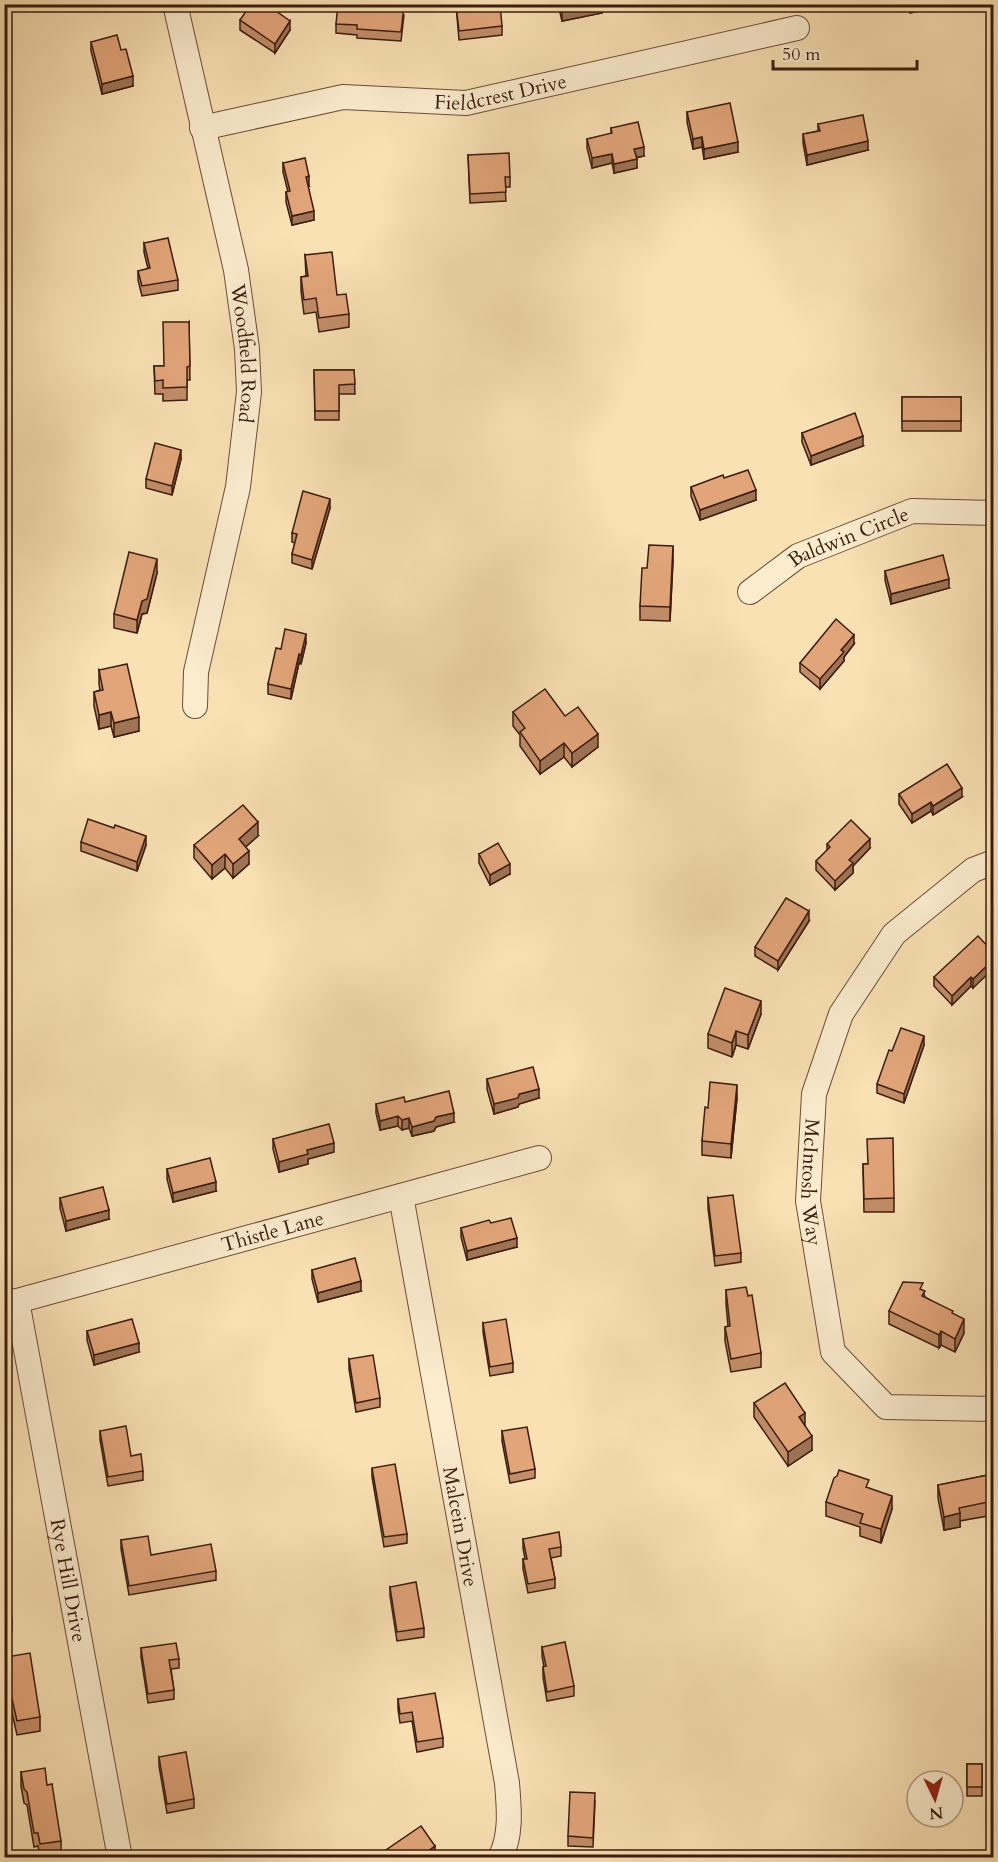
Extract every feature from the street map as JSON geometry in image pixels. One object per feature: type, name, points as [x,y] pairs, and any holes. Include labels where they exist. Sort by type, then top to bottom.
[{"type":"street","name":"Woodfield Road","points":[[175,4],[241,298],[249,392],[238,487],[196,672],[195,706]]},
{"type":"street","name":"Fieldcrest Drive","points":[[202,128],[343,97],[466,103],[797,28]]},
{"type":"street","name":"Baldwin Circle","points":[[750,592],[798,556],[912,511],[993,513]]},
{"type":"street","name":"McIntosh Way","points":[[993,862],[973,870],[894,934],[841,1014],[814,1094],[808,1201],[832,1352],[886,1407],[993,1409]]},
{"type":"street","name":"Thistle Lane","points":[[11,1302],[539,1158]]},
{"type":"street","name":"Malcein Drive","points":[[401,1196],[507,1783],[510,1817],[500,1857]]},
{"type":"street","name":"Rye Hill Drive","points":[[11,1302],[120,1857]]},
{"type":"building","points":[[251,4],[266,4],[290,21],[275,44],[240,20]]},
{"type":"building","points":[[338,4],[404,6],[401,32],[357,29],[357,25],[336,24]]},
{"type":"building","points":[[500,4],[502,26],[459,31],[456,5]]},
{"type":"building","points":[[561,4],[576,4],[562,8]]},
{"type":"building","points":[[117,35],[121,50],[126,49],[133,76],[102,84],[91,42]]},
{"type":"building","points":[[730,103],[738,142],[704,149],[702,137],[693,139],[687,112]]},
{"type":"building","points":[[863,115],[868,141],[807,155],[803,134],[820,131],[818,124]]},
{"type":"building","points":[[638,122],[644,147],[634,149],[637,159],[614,164],[612,154],[592,158],[587,139],[612,133],[611,128]]},
{"type":"building","points":[[509,153],[510,177],[505,177],[506,192],[470,194],[468,155]]},
{"type":"building","points":[[305,158],[309,176],[306,177],[314,211],[292,216],[286,192],[290,191],[283,163]]},
{"type":"building","points":[[168,238],[178,280],[142,286],[138,271],[150,268],[144,243]]},
{"type":"building","points":[[332,252],[337,295],[346,294],[349,314],[319,318],[316,298],[304,300],[301,277],[308,276],[305,255]]},
{"type":"building","points":[[163,322],[189,322],[190,366],[187,367],[187,387],[163,388],[163,380],[155,381],[154,366],[164,366]]},
{"type":"building","points":[[314,370],[354,370],[355,384],[339,385],[339,411],[315,411]]},
{"type":"building","points":[[902,397],[961,397],[961,421],[902,421]]},
{"type":"building","points":[[855,413],[863,436],[811,456],[802,433]]},
{"type":"building","points":[[155,443],[181,450],[172,486],[146,479]]},
{"type":"building","points":[[748,470],[756,490],[700,510],[691,487],[723,475],[724,478]]},
{"type":"building","points":[[303,491],[330,499],[312,560],[292,554],[297,534],[292,533]]},
{"type":"building","points":[[649,545],[673,546],[670,607],[640,606],[642,568],[647,568]]},
{"type":"building","points":[[129,552],[157,559],[147,599],[142,601],[137,620],[114,614]]},
{"type":"building","points":[[943,555],[949,579],[891,594],[885,571]]},
{"type":"building","points":[[836,619],[854,635],[841,650],[844,652],[820,679],[800,663]]},
{"type":"building","points":[[285,629],[306,634],[291,689],[268,684],[276,648],[281,649]]},
{"type":"building","points":[[127,664],[139,717],[114,723],[111,712],[99,715],[94,692],[103,690],[99,670]]},
{"type":"building","points":[[545,689],[565,716],[578,707],[598,734],[572,753],[564,743],[540,761],[520,732],[525,728],[513,712]]},
{"type":"building","points":[[947,764],[962,788],[933,806],[931,802],[912,814],[899,794]]},
{"type":"building","points":[[243,805],[258,822],[239,839],[249,851],[233,864],[225,854],[212,865],[194,845]]},
{"type":"building","points":[[88,819],[114,828],[115,825],[146,836],[137,862],[81,842]]},
{"type":"building","points":[[851,820],[870,839],[849,860],[853,863],[835,881],[816,861],[830,847],[827,844]]},
{"type":"building","points":[[498,843],[510,864],[490,875],[479,854]]},
{"type":"building","points":[[786,898],[809,911],[778,961],[755,947]]},
{"type":"building","points":[[978,936],[993,952],[993,960],[952,996],[934,977]]},
{"type":"building","points":[[725,988],[761,1001],[748,1035],[736,1031],[732,1043],[708,1034]]},
{"type":"building","points":[[901,1028],[924,1036],[904,1094],[877,1084],[889,1050],[892,1051]]},
{"type":"building","points":[[533,1067],[539,1089],[519,1094],[518,1098],[494,1104],[487,1079]]},
{"type":"building","points":[[710,1082],[737,1085],[731,1144],[702,1141]]},
{"type":"building","points":[[449,1091],[454,1113],[436,1117],[434,1121],[412,1127],[409,1118],[402,1120],[398,1116],[380,1121],[376,1104],[404,1097],[405,1102]]},
{"type":"building","points":[[329,1124],[334,1143],[307,1150],[308,1154],[279,1162],[273,1139]]},
{"type":"building","points":[[893,1138],[894,1198],[864,1199],[863,1164],[868,1164],[867,1139]]},
{"type":"building","points":[[210,1158],[216,1182],[173,1193],[167,1169]]},
{"type":"building","points":[[4,1183],[9,1204],[4,1205]]},
{"type":"building","points":[[103,1187],[109,1210],[66,1221],[60,1198]]},
{"type":"building","points":[[733,1195],[741,1253],[715,1256],[708,1198]]},
{"type":"building","points":[[511,1218],[517,1238],[467,1251],[461,1228],[489,1220],[491,1223]]},
{"type":"building","points":[[355,1258],[361,1281],[318,1293],[312,1270]]},
{"type":"building","points":[[903,1282],[923,1283],[920,1289],[925,1291],[922,1296],[964,1319],[955,1339],[941,1331],[939,1335],[889,1311]]},
{"type":"building","points":[[746,1287],[748,1296],[752,1295],[761,1353],[731,1359],[725,1327],[730,1326],[726,1290]]},
{"type":"building","points":[[132,1319],[139,1343],[94,1355],[87,1331]]},
{"type":"building","points":[[506,1319],[513,1363],[490,1367],[483,1323]]},
{"type":"building","points":[[373,1355],[380,1398],[356,1403],[349,1359]]},
{"type":"building","points":[[785,1383],[805,1413],[799,1417],[812,1436],[788,1452],[754,1403]]},
{"type":"building","points":[[126,1426],[131,1456],[141,1454],[143,1471],[108,1477],[100,1431]]},
{"type":"building","points":[[527,1427],[535,1469],[510,1474],[502,1431]]},
{"type":"building","points":[[395,1464],[407,1534],[384,1537],[372,1468]]},
{"type":"building","points":[[839,1470],[869,1480],[866,1487],[892,1496],[881,1529],[860,1523],[863,1514],[826,1502]]},
{"type":"building","points":[[993,1474],[993,1501],[959,1508],[960,1513],[944,1517],[938,1485]]},
{"type":"building","points":[[559,1532],[561,1547],[549,1549],[555,1579],[528,1584],[523,1559],[527,1559],[523,1539]]},
{"type":"building","points":[[148,1536],[151,1555],[211,1544],[216,1571],[129,1586],[121,1540]]},
{"type":"building","points":[[4,1562],[11,1593],[8,1594],[12,1621],[4,1623]]},
{"type":"building","points":[[416,1582],[424,1628],[397,1632],[390,1587]]},
{"type":"building","points":[[565,1642],[574,1686],[547,1692],[543,1667],[546,1666],[542,1647]]},
{"type":"building","points":[[176,1643],[179,1659],[169,1660],[174,1690],[148,1694],[141,1648]]},
{"type":"building","points":[[30,1653],[40,1717],[17,1721],[8,1681],[4,1682],[4,1663],[7,1663],[6,1657]]},
{"type":"building","points":[[435,1693],[443,1738],[417,1742],[412,1712],[400,1714],[398,1699]]},
{"type":"building","points":[[186,1752],[194,1799],[167,1804],[159,1757]]},
{"type":"building","points":[[967,1764],[982,1764],[982,1787],[967,1787]]},
{"type":"building","points":[[45,1768],[47,1785],[52,1784],[61,1841],[40,1844],[38,1833],[34,1833],[21,1772]]},
{"type":"building","points":[[570,1792],[595,1793],[593,1838],[568,1836]]},
{"type":"building","points":[[421,1826],[435,1846],[419,1857],[391,1857],[386,1850]]}]
